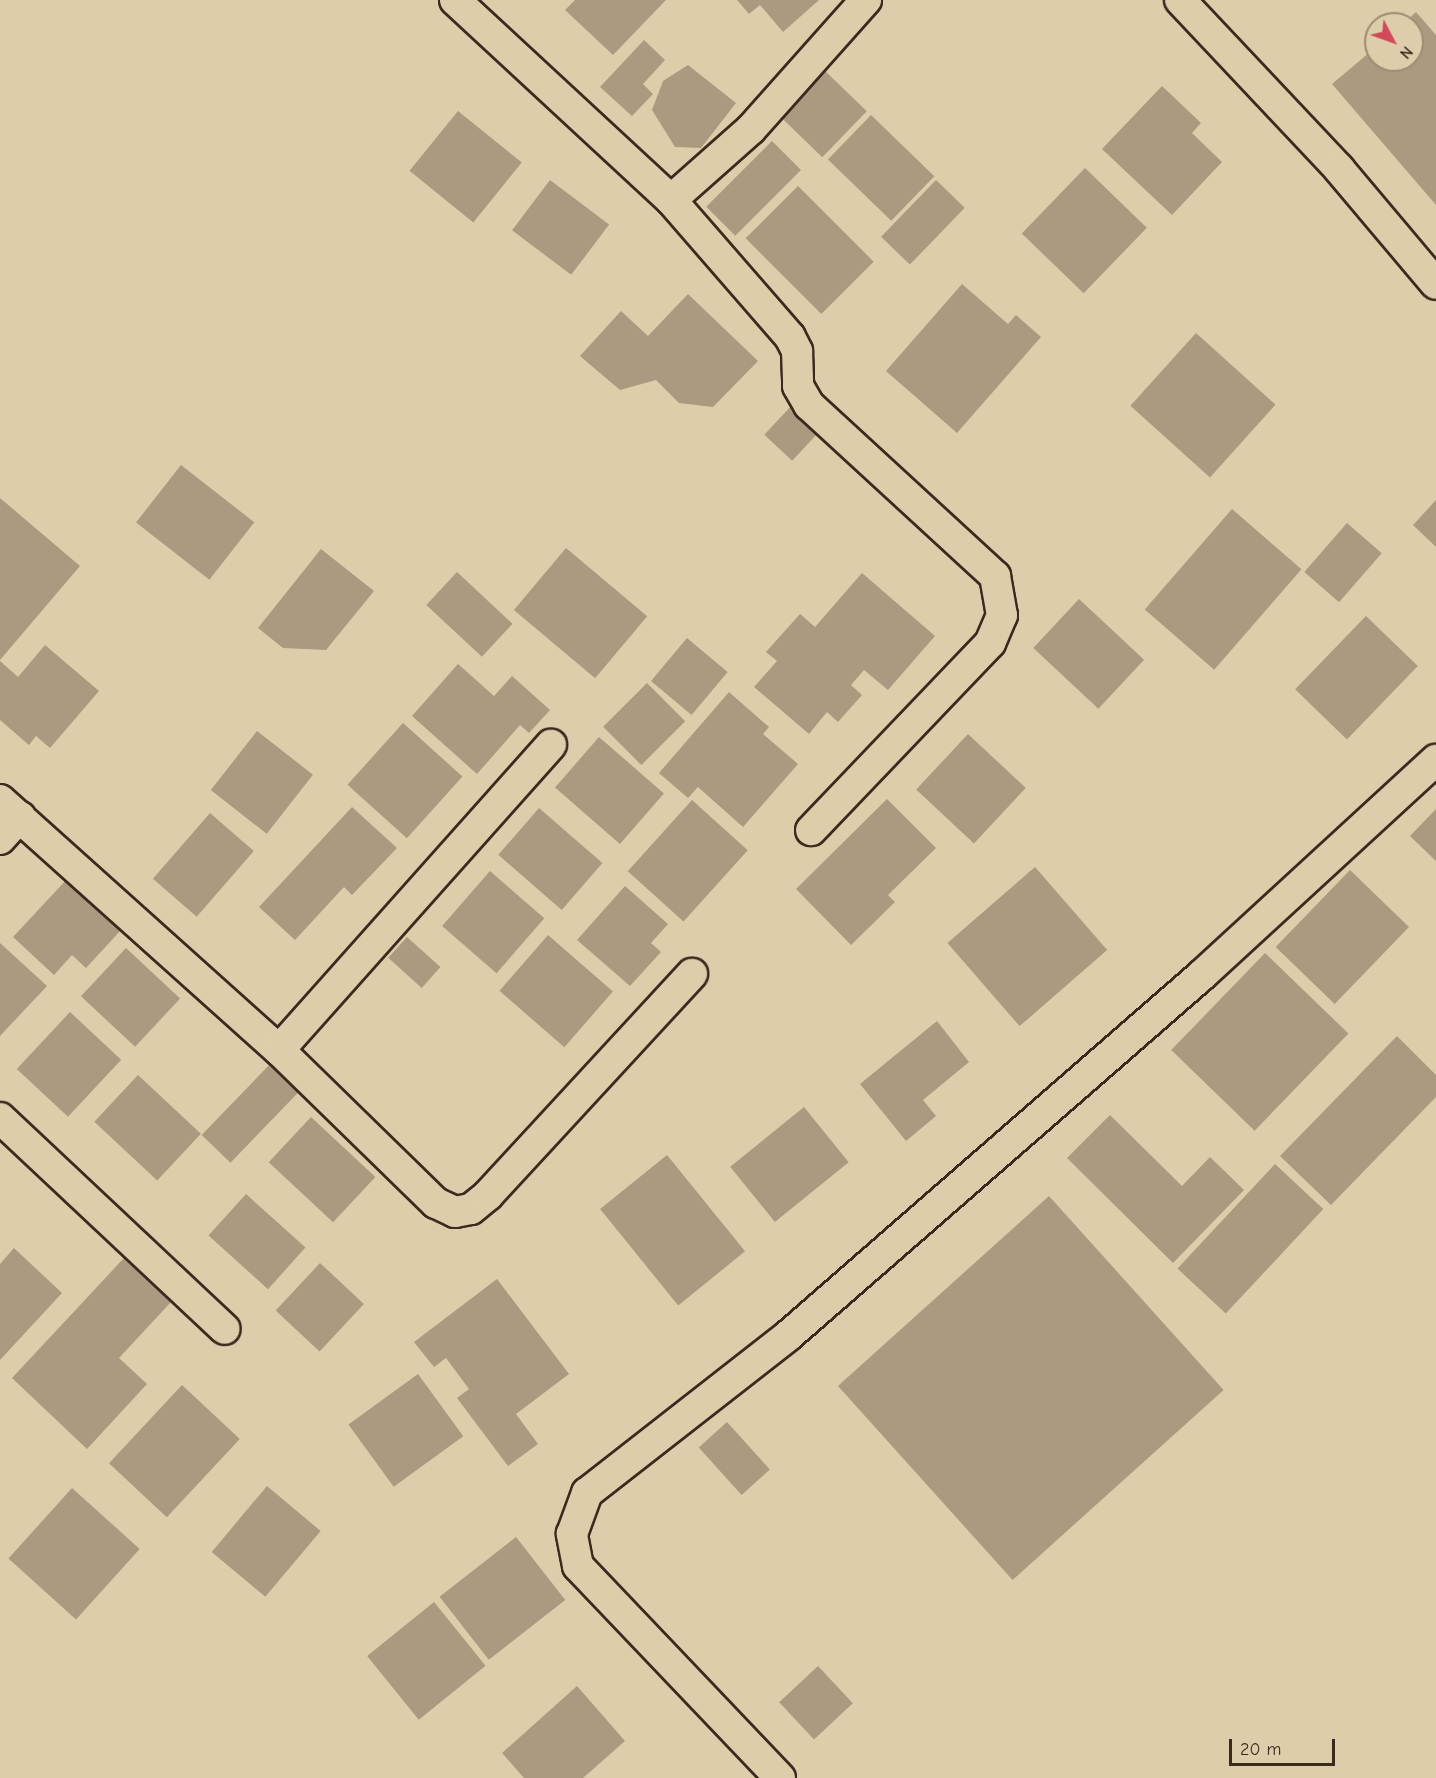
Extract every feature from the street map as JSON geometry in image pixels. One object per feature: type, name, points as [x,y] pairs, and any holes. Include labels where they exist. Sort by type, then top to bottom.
[{"type":"street","points":[[455,0],[671,200],[790,337],[797,351],[798,386],[809,405],[995,576],[1002,615],[990,643],[811,830]]},
{"type":"street","points":[[671,200],[751,129],[866,0]]},
{"type":"street","points":[[1180,0],[1340,169],[1436,284]]},
{"type":"street","points":[[279,1050],[550,745]]},
{"type":"street","points":[[780,1778],[578,1566],[572,1534],[587,1493],[789,1335],[1202,975],[1436,760]]},
{"type":"street","points":[[0,839],[10,809],[279,1050],[435,1203],[463,1211],[488,1195],[692,974]]},
{"type":"street","points":[[0,1118],[225,1329]]},
{"type":"building","points":[[575,0],[666,0],[613,55],[565,10]]},
{"type":"building","points":[[737,0],[819,0],[783,32],[760,5],[749,14]]},
{"type":"building","points":[[1424,21],[1436,35],[1436,205],[1332,84],[1364,57],[1364,72],[1424,72]]},
{"type":"building","points":[[644,40],[665,60],[643,84],[653,94],[632,116],[600,87]]},
{"type":"building","points":[[688,65],[736,103],[701,148],[675,147],[652,110],[663,81]]},
{"type":"building","points":[[820,66],[867,111],[822,157],[776,112]]},
{"type":"building","points":[[1162,86],[1201,123],[1192,133],[1222,162],[1172,215],[1102,149]]},
{"type":"building","points":[[458,111],[522,163],[473,222],[410,171]]},
{"type":"building","points":[[871,115],[934,176],[891,221],[828,160]]},
{"type":"building","points":[[772,141],[801,170],[735,236],[706,207]]},
{"type":"building","points":[[1085,168],[1147,228],[1084,293],[1022,233]]},
{"type":"building","points":[[550,180],[609,225],[571,275],[512,230]]},
{"type":"building","points":[[936,180],[965,208],[910,265],[881,237]]},
{"type":"building","points":[[798,186],[874,262],[821,314],[746,238]]},
{"type":"building","points":[[962,284],[1008,324],[1016,315],[1041,337],[957,433],[886,371]]},
{"type":"building","points":[[688,294],[758,361],[713,407],[679,403],[656,380],[620,390],[580,356],[621,311],[648,336]]},
{"type":"building","points":[[1196,333],[1276,405],[1210,477],[1130,406]]},
{"type":"building","points":[[793,404],[821,430],[792,461],[764,435]]},
{"type":"building","points":[[181,465],[254,522],[209,580],[136,523]]},
{"type":"building","points":[[0,498],[80,566],[0,660]]},
{"type":"building","points":[[1436,500],[1436,547],[1413,525]]},
{"type":"building","points":[[1232,509],[1301,569],[1214,670],[1145,609]]},
{"type":"building","points":[[1347,523],[1382,553],[1339,602],[1304,572]]},
{"type":"building","points":[[566,548],[647,616],[595,678],[514,610]]},
{"type":"building","points":[[321,549],[374,591],[326,650],[283,648],[258,628]]},
{"type":"building","points":[[457,572],[513,624],[482,657],[426,605]]},
{"type":"building","points":[[862,573],[935,636],[888,690],[864,670],[851,685],[862,695],[838,722],[827,712],[809,734],[754,687],[777,661],[766,652],[800,614],[815,627]]},
{"type":"building","points":[[1079,599],[1144,660],[1098,709],[1033,648]]},
{"type":"building","points":[[1366,616],[1418,666],[1347,739],[1295,689]]},
{"type":"building","points":[[687,638],[728,672],[692,715],[651,681]]},
{"type":"building","points":[[45,645],[99,691],[50,748],[36,736],[29,745],[0,720],[0,661],[18,677]]},
{"type":"building","points":[[458,664],[494,696],[512,676],[550,710],[529,733],[520,725],[477,774],[412,716]]},
{"type":"building","points":[[647,683],[685,721],[641,765],[603,727]]},
{"type":"building","points":[[729,692],[769,727],[763,734],[798,764],[743,827],[698,787],[688,798],[659,773]]},
{"type":"building","points":[[403,723],[462,777],[407,838],[347,785]]},
{"type":"building","points":[[257,731],[313,775],[267,834],[211,790]]},
{"type":"building","points":[[968,734],[1026,788],[974,843],[916,790]]},
{"type":"building","points":[[599,737],[664,793],[620,844],[555,788]]},
{"type":"building","points":[[887,799],[936,848],[888,895],[895,902],[851,945],[796,889]]},
{"type":"building","points":[[692,800],[748,850],[683,922],[628,871]]},
{"type":"building","points":[[352,807],[397,848],[352,895],[344,887],[295,940],[259,907]]},
{"type":"building","points":[[539,808],[602,863],[562,910],[498,855]]},
{"type":"building","points":[[1436,809],[1436,861],[1410,836]]},
{"type":"building","points":[[210,813],[254,851],[197,917],[153,879]]},
{"type":"building","points":[[1035,867],[1107,950],[1020,1026],[947,943]]},
{"type":"building","points":[[1350,870],[1409,927],[1335,1004],[1276,947]]},
{"type":"building","points":[[490,871],[544,918],[496,973],[442,926]]},
{"type":"building","points":[[68,878],[122,929],[86,968],[72,955],[54,975],[13,937]]},
{"type":"building","points":[[625,886],[668,924],[651,943],[661,952],[630,986],[577,940]]},
{"type":"building","points":[[548,935],[613,991],[564,1047],[499,991]]},
{"type":"building","points":[[407,937],[440,967],[422,988],[388,958]]},
{"type":"building","points":[[0,943],[47,986],[0,1036]]},
{"type":"building","points":[[126,948],[180,998],[135,1047],[81,996]]},
{"type":"building","points":[[1265,953],[1348,1034],[1255,1131],[1171,1050]]},
{"type":"building","points":[[70,1012],[121,1060],[68,1117],[17,1069]]},
{"type":"building","points":[[937,1021],[969,1062],[923,1100],[936,1116],[906,1141],[860,1084]]},
{"type":"building","points":[[1397,1036],[1436,1075],[1436,1097],[1331,1205],[1280,1156]]},
{"type":"building","points":[[276,1058],[305,1086],[230,1163],[202,1135]]},
{"type":"building","points":[[138,1075],[201,1134],[157,1180],[94,1122]]},
{"type":"building","points":[[804,1107],[849,1162],[775,1222],[730,1167]]},
{"type":"building","points":[[1110,1115],[1182,1186],[1210,1157],[1244,1190],[1173,1263],[1067,1158]]},
{"type":"building","points":[[311,1117],[375,1177],[333,1222],[269,1162]]},
{"type":"building","points":[[667,1155],[745,1251],[678,1305],[600,1209]]},
{"type":"building","points":[[1275,1164],[1323,1209],[1226,1314],[1177,1269]]},
{"type":"building","points":[[246,1194],[305,1248],[268,1289],[209,1236]]},
{"type":"building","points":[[1049,1196],[1224,1390],[1013,1580],[838,1386]]},
{"type":"building","points":[[14,1248],[62,1293],[0,1360],[0,1264]]},
{"type":"building","points":[[124,1258],[171,1302],[119,1358],[147,1384],[87,1449],[12,1378]]},
{"type":"building","points":[[320,1263],[364,1304],[320,1351],[276,1311]]},
{"type":"building","points":[[497,1279],[569,1374],[516,1414],[538,1444],[508,1466],[457,1398],[469,1389],[446,1358],[434,1367],[414,1342]]},
{"type":"building","points":[[418,1374],[463,1436],[394,1487],[348,1425]]},
{"type":"building","points":[[182,1385],[240,1439],[167,1517],[109,1463]]},
{"type":"building","points":[[727,1422],[770,1470],[742,1495],[699,1447]]},
{"type":"building","points":[[267,1486],[321,1531],[265,1597],[212,1552]]},
{"type":"building","points":[[72,1488],[140,1549],[76,1619],[8,1559]]},
{"type":"building","points":[[516,1537],[565,1600],[489,1660],[440,1597]]},
{"type":"building","points":[[434,1602],[486,1666],[419,1720],[367,1656]]},
{"type":"building","points":[[818,1666],[853,1703],[814,1739],[779,1702]]},
{"type":"building","points":[[577,1686],[625,1741],[583,1778],[524,1778],[502,1753]]}]
